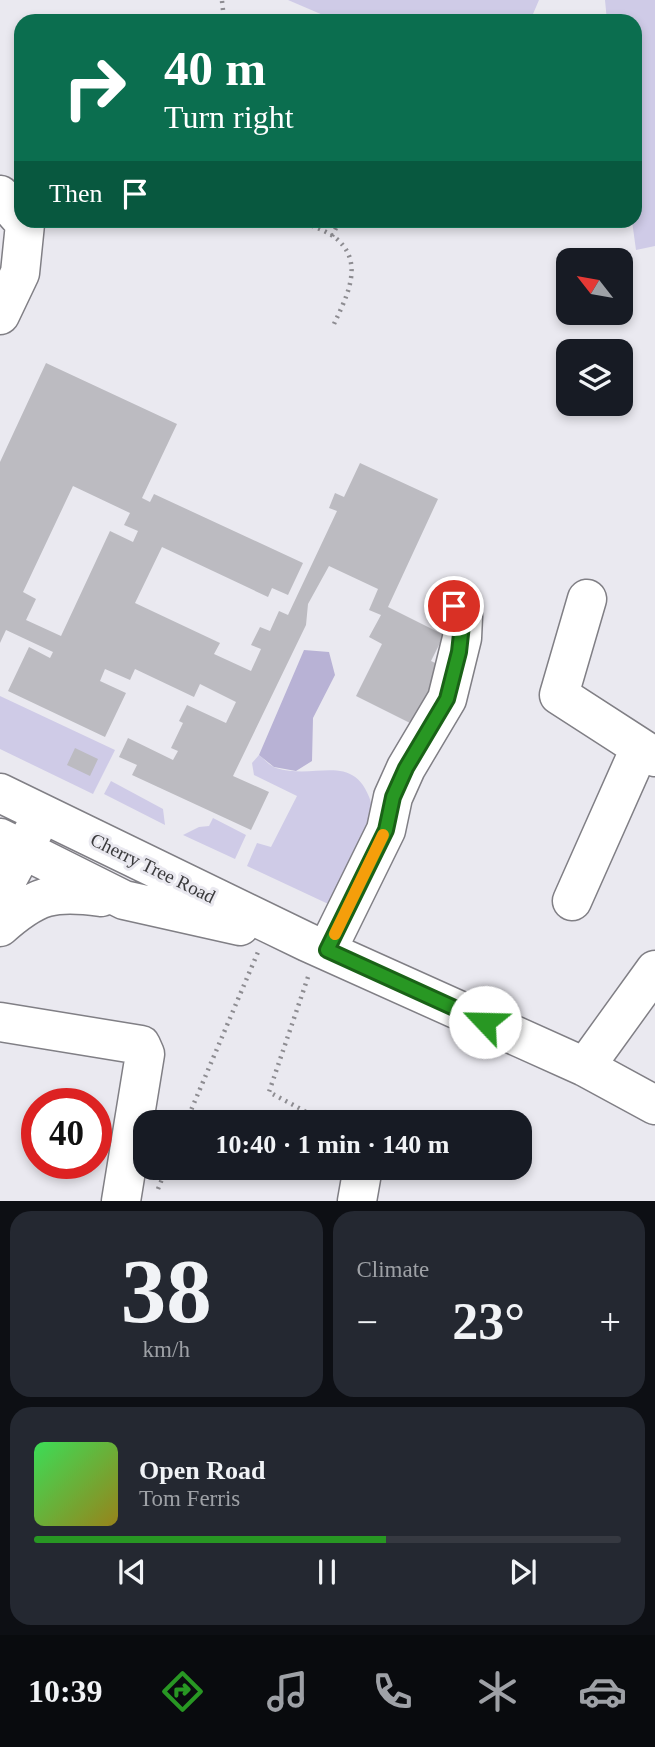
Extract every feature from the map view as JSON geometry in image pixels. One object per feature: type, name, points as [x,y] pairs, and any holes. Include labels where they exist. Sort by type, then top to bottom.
[{"type":"street","points":[[0,195],[14,211]]},
{"type":"street","points":[[0,315],[20,273],[24,228]]},
{"type":"street","points":[[572,901],[647,752],[559,695],[587,599]]},
{"type":"street","points":[[317,946],[386,830],[393,797],[406,768],[447,699],[462,638],[463,616],[454,606]]},
{"type":"street","name":"Cherry Tree Road","points":[[0,793],[317,946],[585,1068],[655,1105]]},
{"type":"street","points":[[0,893],[20,849],[51,818]]},
{"type":"street","points":[[0,922],[20,849]]},
{"type":"street","name":"Cherry Tree Road","points":[[20,849],[124,900],[317,946]]},
{"type":"street","points":[[0,928],[24,907],[54,893],[124,900]]},
{"type":"street","points":[[585,1068],[655,970]]},
{"type":"street","points":[[0,1021],[141,1045],[145,1054],[121,1201]]},
{"type":"street","points":[[358,1201],[361,1180]]},
{"type":"path","points":[[316,228],[332,236],[349,253],[353,274],[347,298],[334,324]]},
{"type":"path","points":[[332,236],[336,228]]},
{"type":"path","points":[[191,1110],[266,932]]},
{"type":"path","points":[[303,1110],[269,1092],[317,946]]},
{"type":"shaded area","points":[[288,0],[539,0],[533,14],[321,14]]},
{"type":"shaded area","points":[[605,0],[655,0],[655,246],[636,250],[633,228],[642,228],[642,14],[606,14]]},
{"type":"shaded area","points":[[304,650],[329,652],[335,675],[313,718],[312,761],[296,771],[274,767],[259,755]]},
{"type":"shaded area","points":[[0,696],[115,750],[93,794],[0,749]]},
{"type":"shaded area","points":[[259,755],[276,768],[292,771],[335,770],[347,773],[357,779],[366,790],[373,809],[339,909],[247,866],[257,843],[271,847],[297,796],[254,775],[252,763]]},
{"type":"shaded area","points":[[111,781],[163,809],[165,825],[104,794]]},
{"type":"shaded area","points":[[213,818],[246,835],[235,859],[183,835],[199,827],[209,826]]},
{"type":"building","points":[[46,363],[177,424],[142,498],[150,502],[154,494],[303,563],[288,595],[272,588],[268,597],[162,547],[135,603],[220,643],[214,654],[251,671],[261,649],[251,645],[260,627],[270,631],[279,611],[288,615],[337,511],[329,508],[335,493],[344,497],[360,463],[438,499],[388,607],[444,635],[431,661],[448,669],[418,727],[356,696],[382,644],[369,637],[381,615],[369,610],[378,589],[329,566],[308,604],[306,625],[233,776],[269,792],[251,830],[132,775],[137,765],[119,757],[128,738],[173,760],[178,751],[171,748],[183,723],[179,721],[187,705],[226,723],[236,702],[200,684],[194,697],[135,669],[130,680],[105,669],[100,681],[126,693],[105,737],[8,691],[29,647],[50,658],[53,652],[6,630],[0,643],[0,462]],"holes":[[[73,486],[130,513],[124,525],[138,531],[133,542],[110,531],[61,636],[26,620],[36,599],[23,592]]]},
{"type":"building","points":[[75,748],[98,759],[90,776],[67,765]]},
{"type":"slow traffic","points":[[335,934],[383,835]]},
{"type":"route","points":[[454,606],[463,616],[462,638],[447,699],[406,768],[393,797],[386,830],[327,950],[485,1022]]}]
